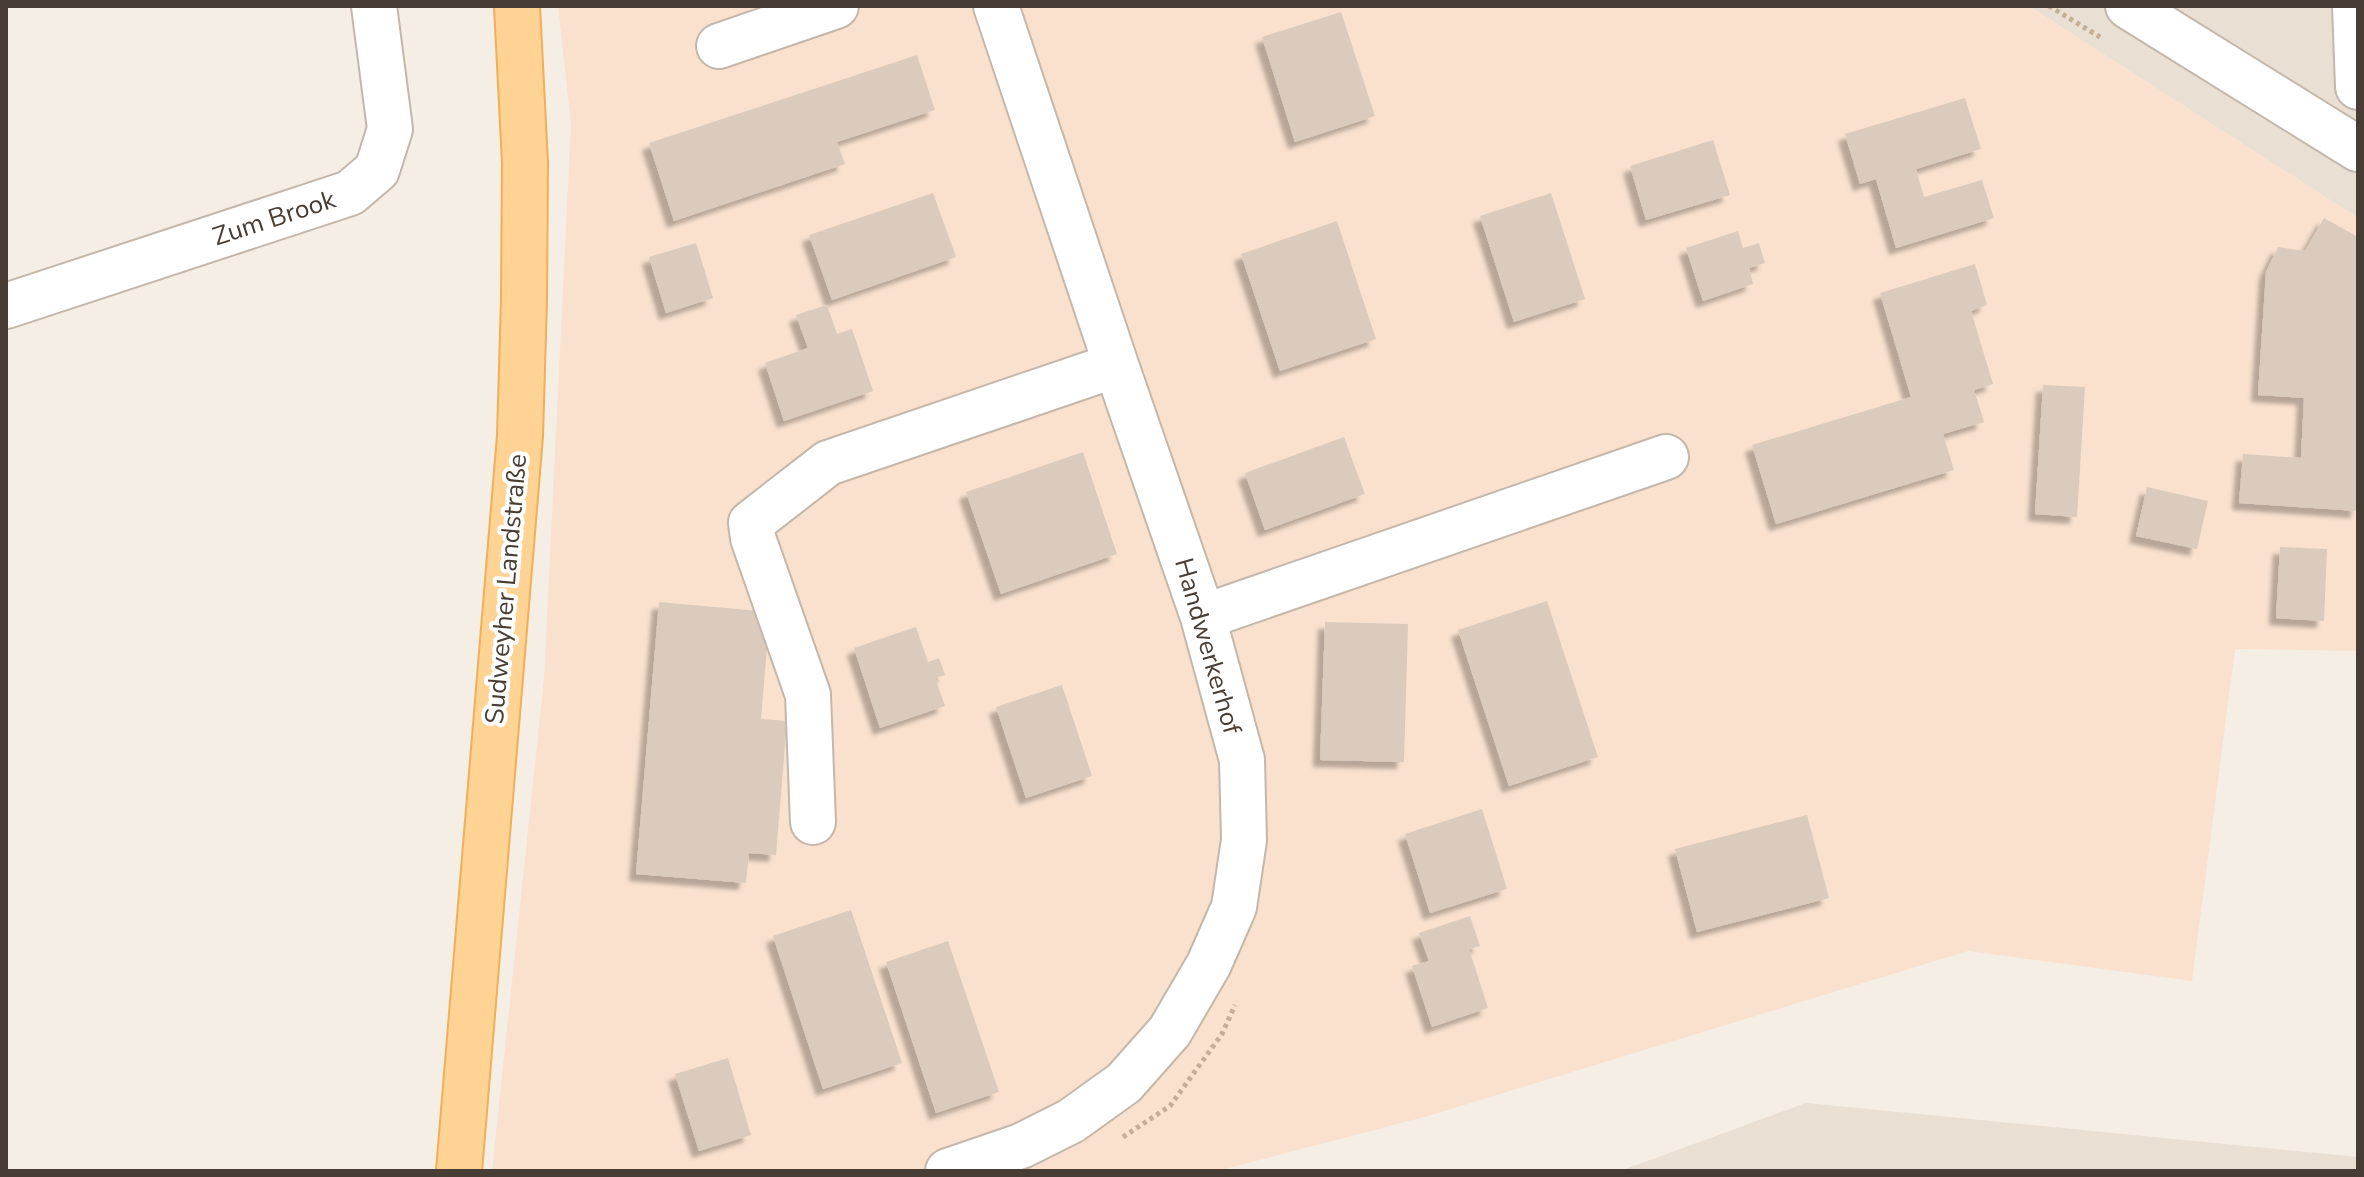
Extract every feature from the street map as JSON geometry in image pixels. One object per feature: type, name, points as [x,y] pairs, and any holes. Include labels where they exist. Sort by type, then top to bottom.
[{"type":"main road","name":"Sudweyher Landstraße","points":[[459,1171],[520,436],[525,163],[517,6]]},
{"type":"street","name":"Zum Brook","points":[[6,306],[350,193],[377,170],[390,129],[374,6]]},
{"type":"street","points":[[719,46],[836,6]]},
{"type":"street","name":"Handwerkerhof","points":[[948,1171],[1023,1158],[1124,1083],[1170,1031],[1209,964],[1234,907],[1244,840],[1242,760],[1203,617],[996,6]]},
{"type":"street","points":[[2128,6],[2349,142],[2358,96]]},
{"type":"street","points":[[2355,6],[2358,87]]},
{"type":"street","points":[[813,822],[808,695],[750,528],[751,523],[828,463],[1116,365]]},
{"type":"street","points":[[1203,617],[1666,457]]},
{"type":"shaded area","points":[[558,6],[2029,6],[2358,218],[2358,651],[2235,649],[2192,981],[1968,951],[1428,1116],[1217,1171],[492,1171],[544,679],[571,125]]},
{"type":"shaded area","points":[[2029,6],[2358,6],[2358,218]]},
{"type":"shaded area","points":[[1806,1103],[2358,1157],[2358,1171],[1620,1171]]},
{"type":"building","points":[[1341,12],[1375,116],[1295,142],[1262,37]]},
{"type":"building","points":[[917,55],[935,110],[837,142],[845,164],[674,221],[649,143]]},
{"type":"building","points":[[1965,98],[1981,149],[1916,169],[1924,197],[1982,180],[1994,218],[1896,248],[1876,179],[1860,184],[1845,134]]},
{"type":"building","points":[[1713,140],[1730,195],[1646,220],[1630,166]]},
{"type":"building","points":[[933,193],[956,257],[832,300],[809,235]]},
{"type":"building","points":[[1551,193],[1585,299],[1514,322],[1480,216]]},
{"type":"building","points":[[2324,218],[2358,237],[2358,511],[2239,503],[2243,454],[2301,458],[2304,398],[2258,395],[2266,272],[2278,247],[2305,251]]},
{"type":"building","points":[[1337,221],[1376,339],[1280,371],[1241,254]]},
{"type":"building","points":[[1738,231],[1743,248],[1759,243],[1765,263],[1749,268],[1753,284],[1703,301],[1686,248]]},
{"type":"building","points":[[696,243],[713,298],[666,313],[649,257]]},
{"type":"building","points":[[1975,264],[1987,305],[1971,311],[1993,384],[1974,390],[1984,422],[1943,434],[1954,470],[1776,524],[1752,445],[1911,397],[1880,293]]},
{"type":"building","points":[[827,305],[837,334],[852,329],[873,391],[784,421],[765,363],[808,348],[796,315]]},
{"type":"building","points":[[2043,385],[2085,387],[2077,517],[2035,514]]},
{"type":"building","points":[[1344,437],[1365,494],[1265,530],[1245,473]]},
{"type":"building","points":[[1083,452],[1117,554],[1001,594],[966,492]]},
{"type":"building","points":[[2147,487],[2208,501],[2197,549],[2136,536]]},
{"type":"building","points":[[2280,547],[2327,549],[2324,621],[2276,618]]},
{"type":"building","points":[[1547,601],[1598,757],[1509,786],[1458,630]]},
{"type":"building","points":[[659,602],[770,612],[761,719],[787,721],[776,855],[749,853],[746,883],[636,874]]},
{"type":"building","points":[[1325,622],[1408,624],[1404,762],[1320,760]]},
{"type":"building","points":[[916,627],[928,662],[939,658],[945,675],[935,678],[945,706],[880,728],[854,648]]},
{"type":"building","points":[[1062,685],[1092,776],[1026,798],[996,707]]},
{"type":"building","points":[[1482,809],[1507,889],[1430,913],[1405,834]]},
{"type":"building","points":[[1807,815],[1829,898],[1697,932],[1675,849]]},
{"type":"building","points":[[851,910],[902,1063],[823,1089],[773,936]]},
{"type":"building","points":[[1470,916],[1480,946],[1469,949],[1488,1008],[1432,1027],[1412,966],[1429,961],[1419,933]]},
{"type":"building","points":[[948,941],[999,1092],[936,1113],[886,962]]},
{"type":"building","points":[[728,1058],[751,1135],[699,1151],[675,1074]]}]
